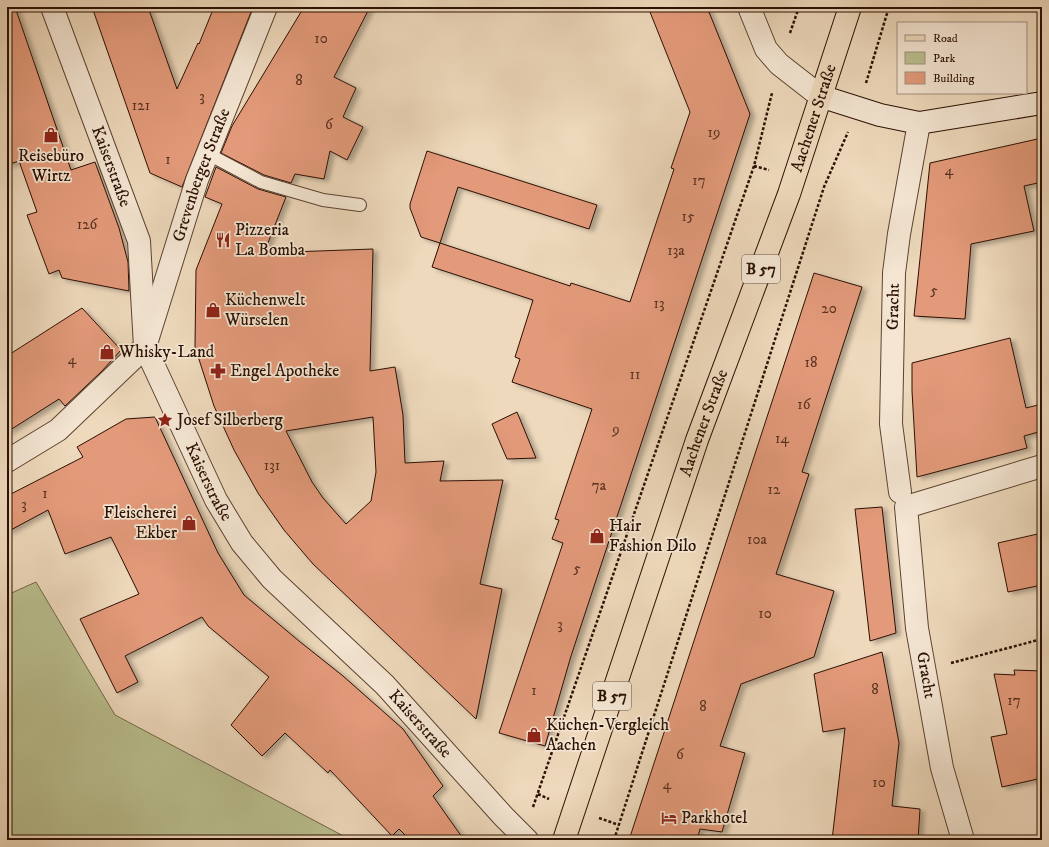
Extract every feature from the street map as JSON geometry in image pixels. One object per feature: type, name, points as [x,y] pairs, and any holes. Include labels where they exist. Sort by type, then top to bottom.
[{"type":"main road","name":"Aachener Straße","points":[[564,840],[697,440],[789,194],[850,7]]},
{"type":"street","name":"Kaiserstraße","points":[[52,7],[139,241],[145,347],[216,500],[242,543],[272,579],[385,685],[503,816],[524,837]]},
{"type":"street","name":"Grevenberger Straße","points":[[145,347],[197,180],[266,7]]},
{"type":"street","points":[[749,7],[766,49],[779,64],[820,96],[880,115],[919,123],[1042,103]]},
{"type":"street","name":"Gracht","points":[[919,123],[899,234],[894,273],[891,424],[903,499],[917,628],[926,670],[942,768],[963,840]]},
{"type":"street","points":[[7,461],[58,430],[145,347]]},
{"type":"street","points":[[903,499],[1042,466]]},
{"type":"lane","points":[[208,154],[261,182],[323,200],[360,205]]},
{"type":"path","points":[[524,837],[754,166],[779,64],[799,7]]},
{"type":"path","points":[[614,840],[824,188],[858,108],[889,7]]},
{"type":"path","points":[[926,670],[1042,639]]},
{"type":"green space","points":[[36,582],[115,715],[351,840],[7,840],[7,595]]},
{"type":"building","points":[[7,7],[15,7],[71,170],[95,162],[119,228],[128,262],[129,291],[62,278],[59,270],[49,274],[27,215],[37,212],[19,161],[7,165]]},
{"type":"building","points":[[92,7],[148,7],[177,89],[198,43],[199,44],[214,7],[253,7],[182,187],[150,173]]},
{"type":"building","points":[[304,7],[370,7],[334,77],[356,88],[343,117],[363,127],[347,160],[330,151],[324,179],[295,174],[291,183],[264,175],[221,153],[232,126]]},
{"type":"building","points":[[648,7],[707,7],[750,114],[571,656],[545,746],[499,733],[563,543],[552,539],[559,520],[555,519],[592,409],[512,382],[520,359],[515,357],[533,300],[432,267],[440,243],[570,286],[571,283],[630,302],[674,169],[671,168],[690,112]]},
{"type":"building","points":[[1042,138],[1042,182],[1024,186],[1034,231],[971,244],[965,319],[914,316],[930,163]]},
{"type":"building","points":[[427,151],[597,205],[589,229],[458,187],[440,243],[421,237],[410,208],[410,204]]},
{"type":"building","points":[[216,167],[258,189],[286,197],[264,253],[373,249],[370,371],[395,367],[403,415],[405,463],[444,461],[440,481],[503,480],[480,584],[502,589],[476,719],[313,564],[284,530],[258,493],[234,450],[214,406],[195,347],[196,270],[222,204],[205,197]],"holes":[[[373,417],[376,472],[371,501],[346,524],[323,498],[312,482],[286,431]]]},
{"type":"building","points":[[814,273],[862,287],[802,472],[809,474],[776,574],[834,591],[814,657],[741,684],[720,746],[745,753],[722,832],[700,829],[697,840],[629,840]]},
{"type":"building","points":[[82,308],[121,350],[102,371],[65,406],[59,399],[7,432],[7,356]]},
{"type":"building","points":[[1010,338],[1026,408],[1042,404],[1042,431],[1024,436],[1027,448],[917,477],[912,391],[912,363]]},
{"type":"building","points":[[517,412],[536,458],[507,459],[492,424]]},
{"type":"building","points":[[155,417],[218,553],[244,595],[343,676],[403,729],[443,786],[433,796],[464,840],[410,840],[399,829],[392,836],[330,770],[328,773],[285,733],[262,756],[231,725],[269,677],[208,626],[202,617],[125,656],[138,682],[117,693],[80,619],[139,594],[111,537],[65,554],[48,510],[7,532],[7,496],[83,457],[77,447],[126,419]]},
{"type":"building","points":[[882,507],[896,633],[870,641],[855,509]]},
{"type":"building","points":[[1042,533],[1042,585],[1008,592],[998,543]]},
{"type":"building","points":[[882,652],[899,743],[892,806],[920,809],[918,840],[832,840],[845,728],[823,732],[814,674]]},
{"type":"building","points":[[1014,670],[1042,671],[1042,778],[1002,787],[991,737],[1007,734],[994,674],[1015,675]]},
{"type":"place","name":"Reisebüro Wirtz","points":[[51,135]]},
{"type":"place","name":"Pizzeria La Bomba","points":[[223,240]]},
{"type":"place","name":"Küchenwelt Würselen","points":[[213,310]]},
{"type":"place","name":"Whisky-Land","points":[[107,352]]},
{"type":"place","name":"Engel Apotheke","points":[[218,371]]},
{"type":"place","name":"Josef Silberberg","points":[[165,420]]},
{"type":"place","name":"Fleischerei Ekber","points":[[189,523]]},
{"type":"place","name":"Hair Fashion Dilo","points":[[597,536]]},
{"type":"place","name":"Küchen-Vergleich Aachen","points":[[534,735]]},
{"type":"place","name":"Parkhotel","points":[[669,818]]}]
